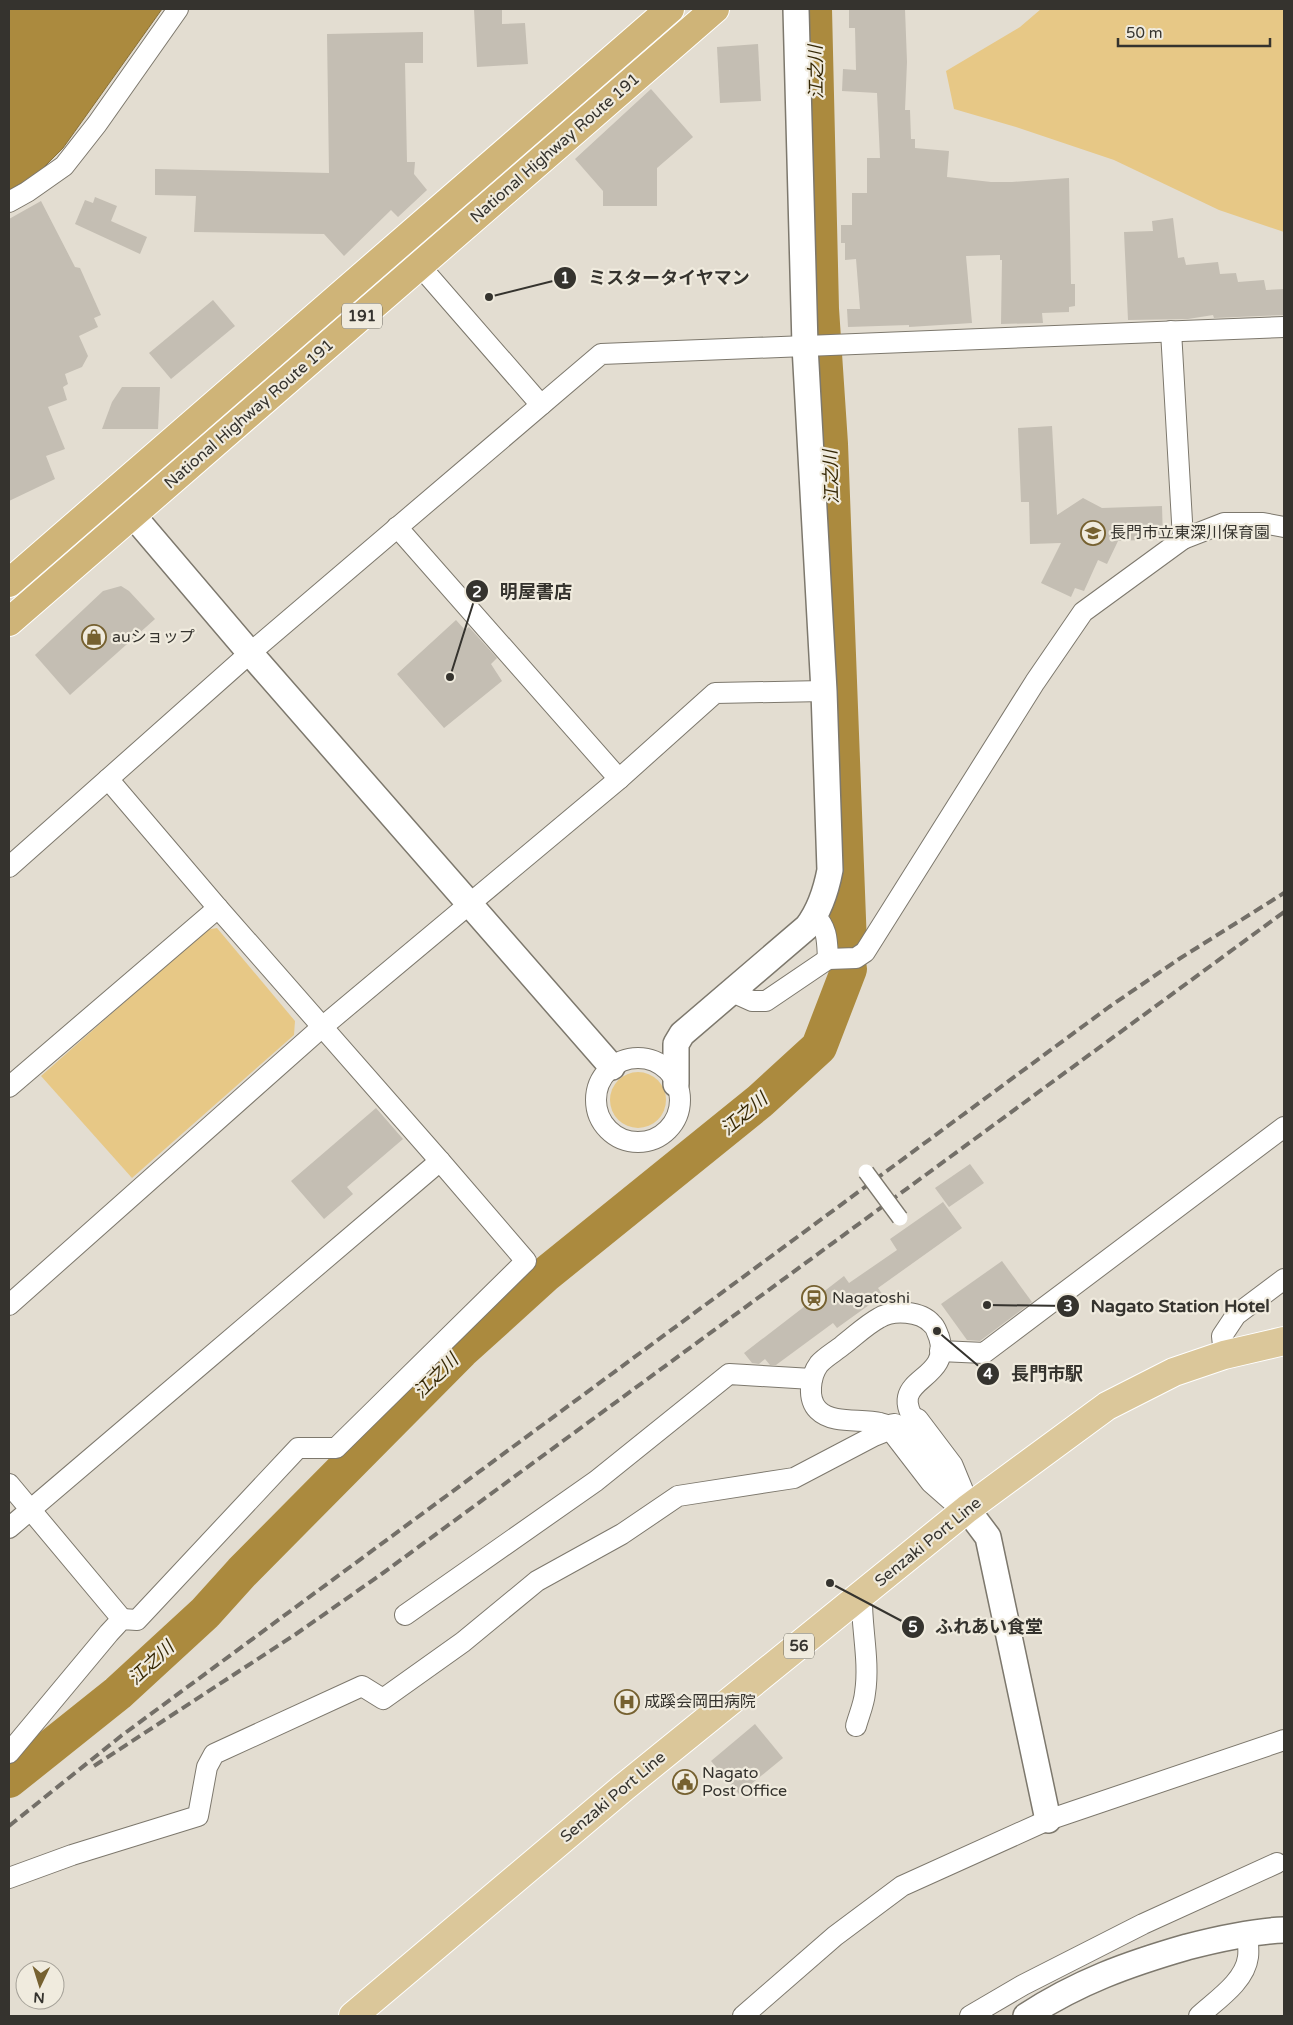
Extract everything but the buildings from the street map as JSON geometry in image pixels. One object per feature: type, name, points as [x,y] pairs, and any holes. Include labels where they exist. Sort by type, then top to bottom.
[{"type":"highway","name":"National Highway Route 191","points":[[9,583],[670,9]]},
{"type":"highway","name":"National Highway Route 191","points":[[9,622],[715,9]]},
{"type":"main road","name":"Senzaki Port Line","points":[[352,2016],[623,1788],[967,1509],[1107,1406],[1174,1372],[1224,1355],[1284,1341]]},
{"type":"main road","points":[[905,1425],[934,1480],[967,1509]]},
{"type":"street","points":[[9,202],[64,166],[178,9]]},
{"type":"street","points":[[676,1084],[667,1070],[657,1063],[646,1060],[628,1060],[612,1067],[603,1076],[596,1098],[597,1110],[602,1122],[609,1131],[619,1138],[631,1142],[654,1139],[664,1133],[672,1124],[680,1102],[676,1084],[676,1044],[682,1034],[807,927],[815,916],[827,888],[830,870],[824,691],[805,346],[796,9]]},
{"type":"street","points":[[420,266],[541,405]]},
{"type":"street","points":[[9,867],[250,654],[601,354],[1284,326]]},
{"type":"street","points":[[1171,331],[1183,539]]},
{"type":"street","points":[[113,492],[250,654],[612,1067]]},
{"type":"street","points":[[732,992],[752,1001],[766,1001],[828,959],[856,958],[865,952],[1029,690],[1083,612],[1183,539],[1224,523],[1263,523],[1284,526]]},
{"type":"street","points":[[397,527],[619,779]]},
{"type":"street","points":[[9,1305],[321,1028],[619,779],[715,693],[824,691]]},
{"type":"street","points":[[9,1484],[122,1619],[137,1620],[298,1448],[336,1448],[526,1261],[321,1028],[108,779]]},
{"type":"street","points":[[9,1087],[218,908]]},
{"type":"street","points":[[815,916],[822,922],[827,932],[828,959]]},
{"type":"street","points":[[940,1351],[984,1354],[1284,1127]]},
{"type":"street","points":[[9,1528],[440,1161]]},
{"type":"street","points":[[866,1172],[900,1218]]},
{"type":"street","points":[[1224,1355],[1222,1336],[1236,1314],[1284,1279]]},
{"type":"street","points":[[896,1313],[914,1314],[932,1324],[941,1344],[934,1368],[912,1389],[908,1397],[905,1425],[828,1416],[818,1410],[811,1388],[812,1379],[819,1364],[880,1317],[896,1313]]},
{"type":"street","points":[[405,1615],[596,1481],[729,1374],[812,1379]]},
{"type":"street","points":[[9,1878],[72,1855],[198,1816],[208,1767],[214,1754],[362,1686],[383,1699],[463,1642],[537,1581],[622,1534],[678,1496],[794,1478],[874,1436],[905,1425]]},
{"type":"street","points":[[967,1509],[988,1537],[1048,1820]]},
{"type":"street","points":[[856,1726],[866,1692],[862,1596]]},
{"type":"street","points":[[9,1753],[122,1619]]},
{"type":"street","points":[[743,2016],[835,1936],[902,1886],[1048,1820],[1284,1740]]},
{"type":"street","points":[[970,2016],[1024,1985],[1143,1924],[1277,1863]]},
{"type":"street","points":[[1026,2016],[1094,1978],[1143,1960],[1205,1942],[1247,1934],[1284,1930]]},
{"type":"street","points":[[1199,2016],[1229,1989],[1247,1965],[1249,1956],[1247,1934]]},
{"type":"shaded area","points":[[9,9],[162,9],[63,148],[36,175],[9,190]]},
{"type":"shaded area","points":[[1041,9],[1284,9],[1284,232],[1219,210],[1114,160],[1016,127],[954,109],[946,71],[1020,27]]},
{"type":"shaded area","points":[[217,928],[295,1021],[294,1035],[132,1178],[41,1076],[206,930]]},
{"type":"shaded area","points":[[638,1072],[649,1074],[658,1080],[664,1089],[666,1100],[664,1111],[658,1120],[649,1126],[638,1128],[627,1126],[618,1120],[612,1111],[610,1100],[612,1089],[618,1080],[627,1074]]},
{"type":"waterway","name":"江之川","points":[[814,9],[821,309],[830,444],[849,945]]},
{"type":"waterway","name":"江之川","points":[[9,1780],[118,1693],[205,1613],[242,1572],[461,1351],[546,1274],[760,1101],[819,1047],[849,969]]},
{"type":"railway","points":[[9,1826],[121,1736],[1109,1007],[1179,959],[1284,893]]},
{"type":"railway","points":[[94,1766],[296,1634],[383,1573],[1284,912]]},
{"type":"place","name":"ミスタータイヤマン","points":[[489,297]]},
{"type":"place","name":"長門市立東深川保育園","points":[[1093,533]]},
{"type":"place","name":"auショップ","points":[[94,637]]},
{"type":"place","name":"明屋書店","points":[[450,677]]},
{"type":"place","name":"Nagatoshi","points":[[814,1298]]},
{"type":"place","name":"Nagato Station Hotel","points":[[987,1305]]},
{"type":"place","name":"長門市駅","points":[[937,1331]]},
{"type":"place","name":"ふれあい食堂","points":[[830,1583]]},
{"type":"place","name":"成蹊会岡田病院","points":[[627,1702]]},
{"type":"place","name":"Nagato Post Office","points":[[685,1782]]}]
